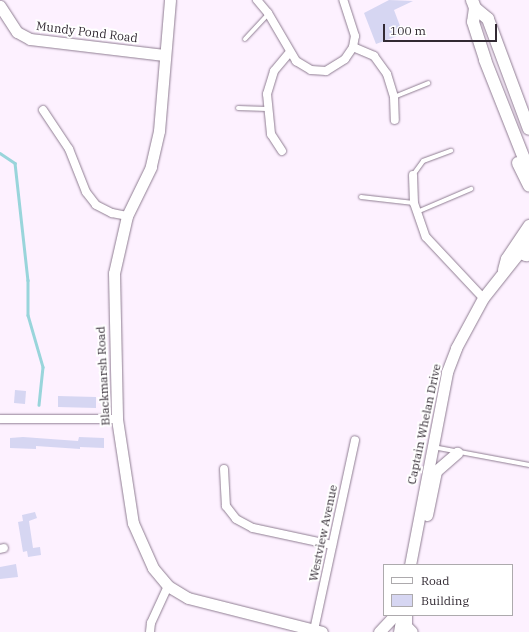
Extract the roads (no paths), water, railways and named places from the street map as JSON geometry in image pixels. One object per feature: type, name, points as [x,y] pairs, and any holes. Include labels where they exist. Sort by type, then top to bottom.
[{"type":"main road","points":[[473,4],[488,19],[529,129]]},
{"type":"main road","points":[[473,4],[473,22],[529,171]]},
{"type":"main road","points":[[518,145],[516,157],[529,186]]},
{"type":"main road","points":[[504,270],[507,259],[529,226]]},
{"type":"street","name":"Blackmarsh Road","points":[[170,0],[164,55],[159,131],[151,167],[127,216],[118,250],[113,291],[117,419],[133,523],[153,568],[168,586],[203,604],[318,631]]},
{"type":"street","points":[[257,0],[268,13],[289,53],[303,67],[326,71],[345,60],[353,47],[355,36],[343,0]]},
{"type":"street","name":"Mundy Pond Road","points":[[0,6],[17,32],[30,39],[164,55]]},
{"type":"street","points":[[353,47],[374,56],[387,74],[394,97],[395,120]]},
{"type":"street","points":[[282,151],[271,134],[267,109],[267,94],[274,71],[289,53]]},
{"type":"street","points":[[43,110],[69,149],[86,192],[96,205],[112,213],[127,216]]},
{"type":"street","points":[[413,175],[414,203],[422,228],[432,245],[483,298]]},
{"type":"street","name":"Captain Whelan Drive","points":[[410,564],[447,372],[456,348],[483,298],[504,270],[524,252],[529,240]]},
{"type":"street","points":[[0,419],[117,419]]},
{"type":"street","name":"Westview Avenue","points":[[318,631],[332,544],[355,440]]},
{"type":"street","points":[[410,564],[418,556],[436,470],[457,452]]},
{"type":"street","points":[[224,469],[226,506],[236,519],[253,528],[332,544]]},
{"type":"street","points":[[150,632],[151,623],[168,586]]},
{"type":"street","points":[[379,632],[394,616]]},
{"type":"street","points":[[399,632],[402,616]]},
{"type":"street","points":[[406,616],[406,626],[412,632]]},
{"type":"lane","points":[[245,39],[268,13]]},
{"type":"lane","points":[[394,97],[428,83]]},
{"type":"lane","points":[[238,108],[267,109]]},
{"type":"lane","points":[[413,175],[423,161],[452,151]]},
{"type":"lane","points":[[417,212],[471,189]]},
{"type":"lane","points":[[361,197],[414,203]]},
{"type":"lane","points":[[432,447],[529,465]]},
{"type":"waterway","points":[[0,153],[15,163],[28,280],[28,315],[43,367],[39,405]]}]
